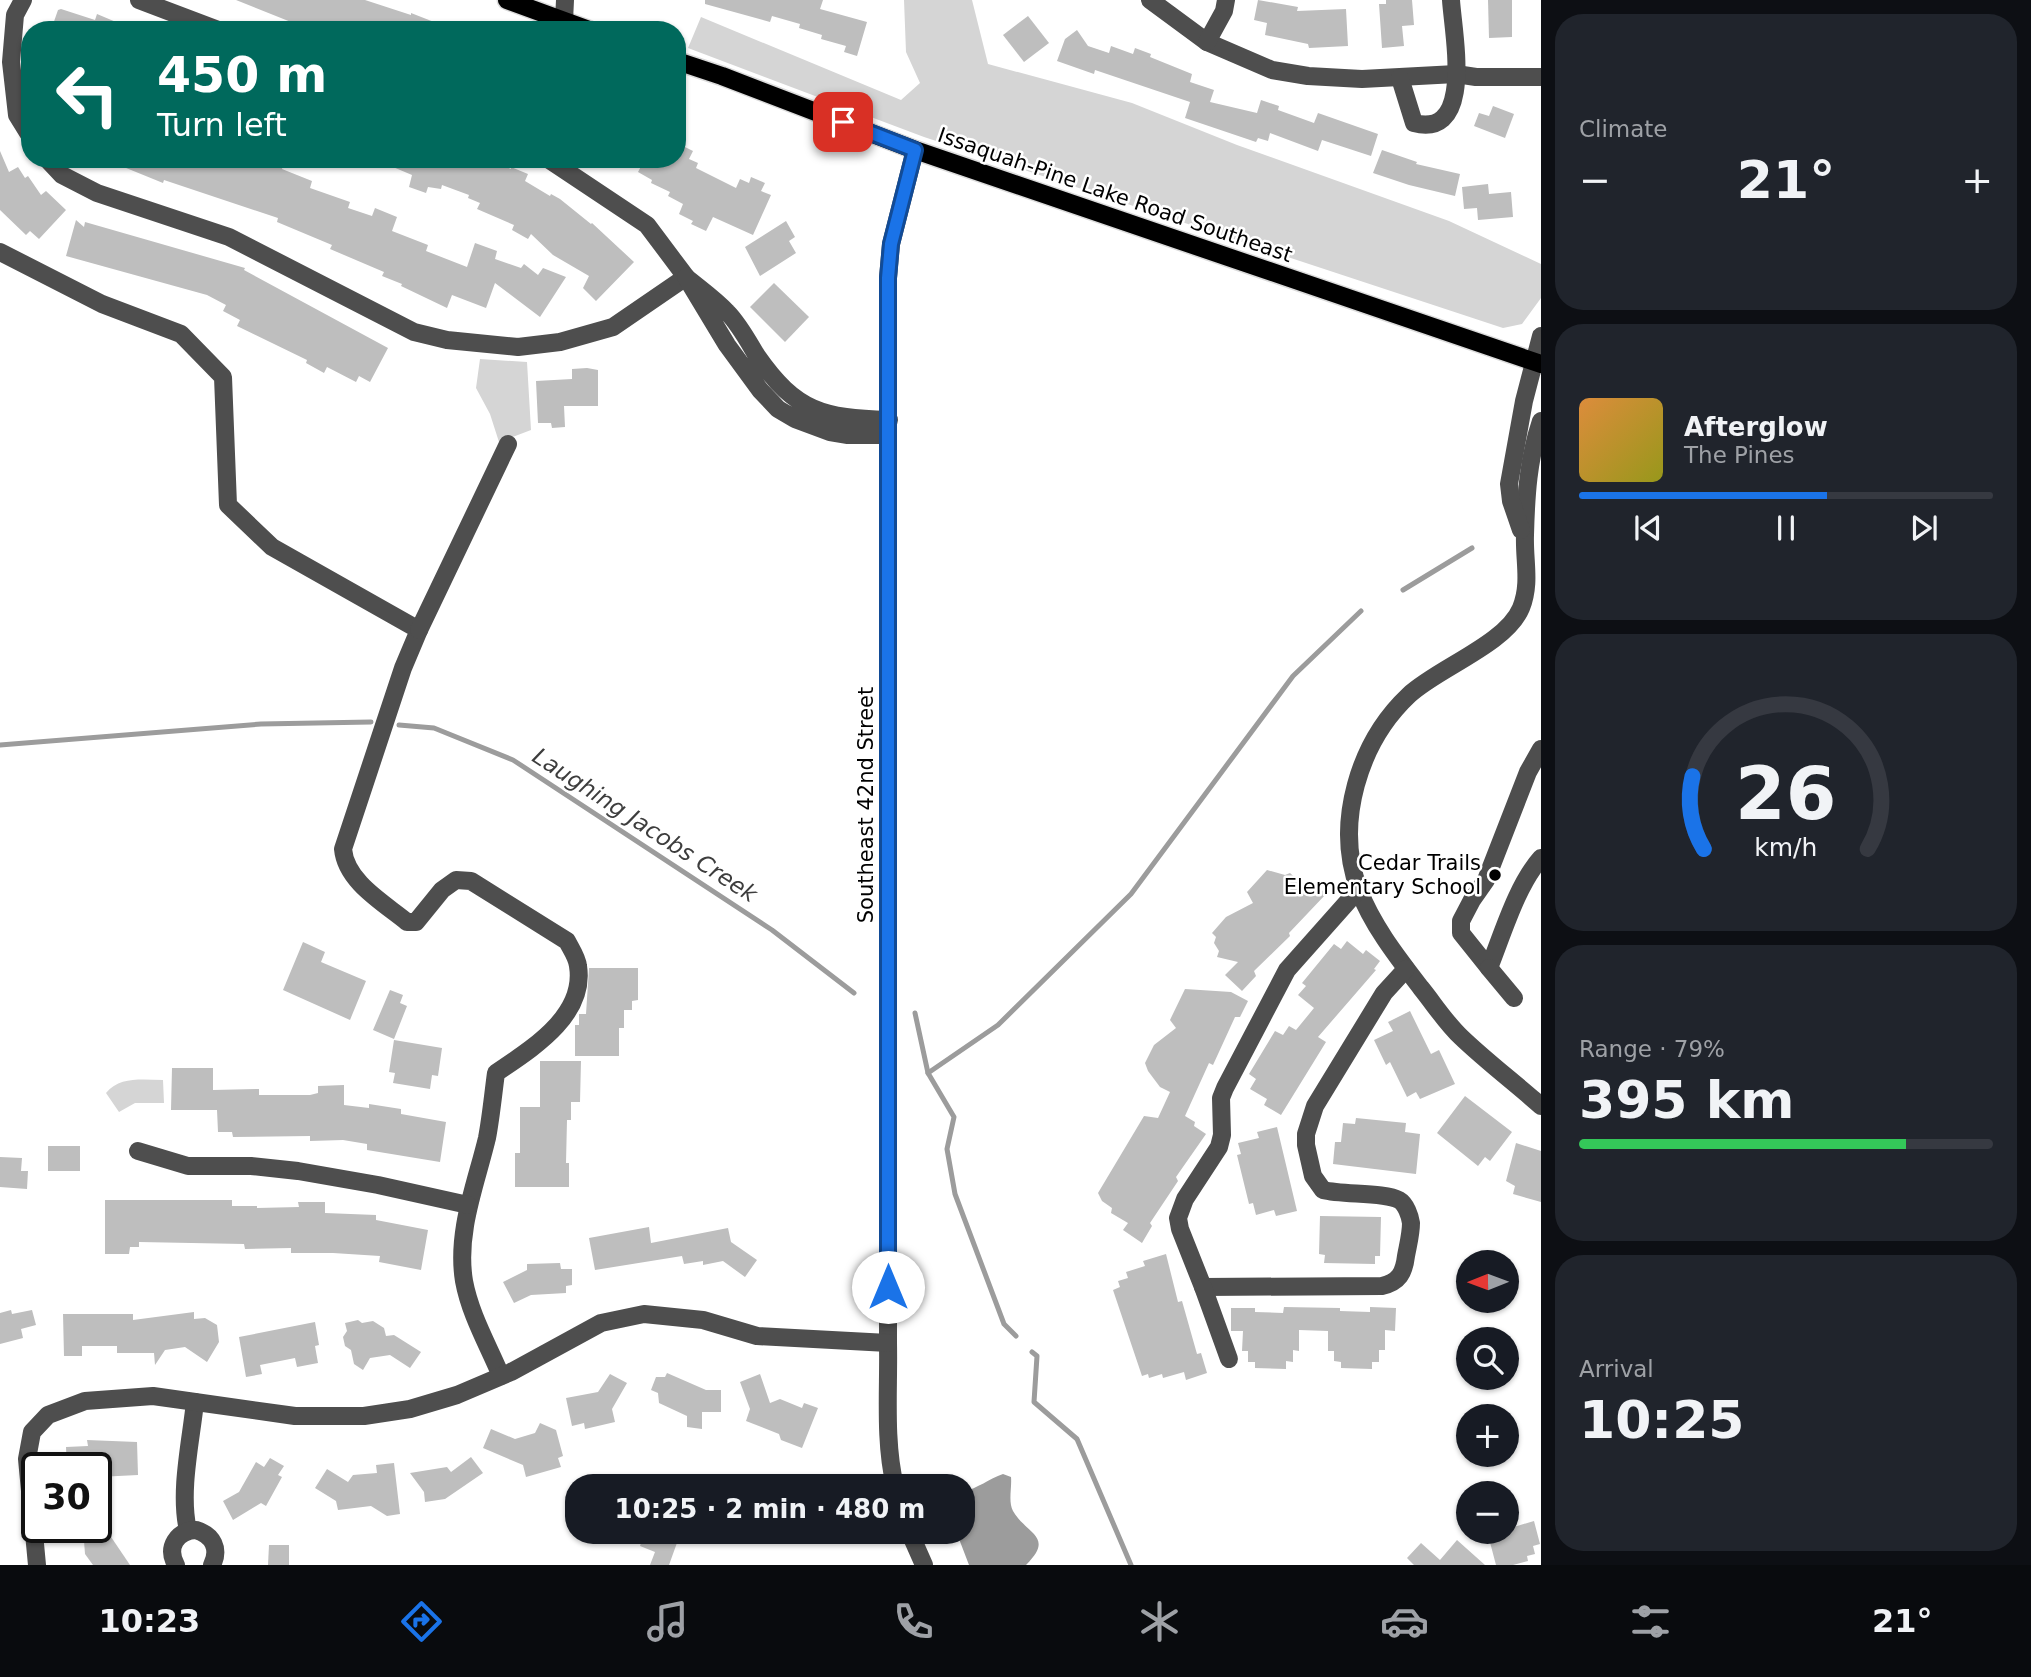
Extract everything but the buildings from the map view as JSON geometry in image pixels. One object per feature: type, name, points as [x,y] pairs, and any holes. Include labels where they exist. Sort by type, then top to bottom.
[{"type":"main road","points":[[507,0],[564,21]]},
{"type":"main road","name":"Issaquah-Pine Lake Road Southeast","points":[[686,64],[915,150],[1537,363]]},
{"type":"street","points":[[139,0],[194,21]]},
{"type":"street","points":[[564,21],[565,0]]},
{"type":"street","points":[[1150,0],[1207,42],[1272,70],[1308,76],[1362,79],[1457,74],[1476,77],[1541,77]]},
{"type":"street","points":[[1207,42],[1227,0]]},
{"type":"street","points":[[1401,78],[1410,117],[1414,123],[1439,123],[1445,118],[1457,89],[1451,0]]},
{"type":"street","points":[[21,1],[15,15],[11,62],[17,115],[21,121]]},
{"type":"street","points":[[1457,74],[1472,67],[1541,65]]},
{"type":"street","name":"Southeast 42nd Street","points":[[893,1474],[888,1343],[888,278],[890,255],[915,150]]},
{"type":"street","points":[[55,168],[62,175],[97,194],[229,237],[414,332],[447,340],[518,347],[560,342],[614,327],[686,277]]},
{"type":"street","points":[[562,168],[647,225],[686,277],[727,345],[760,390],[778,409],[795,419],[830,432],[848,435],[888,428]]},
{"type":"street","points":[[0,252],[102,304],[181,334],[223,377],[228,505],[272,547],[419,630]]},
{"type":"street","points":[[1541,336],[1537,363],[1524,401],[1509,484],[1511,500],[1524,539],[1528,567],[1527,587],[1515,618],[1488,643],[1429,680],[1409,696],[1384,723],[1366,755],[1352,800],[1351,814],[1352,858],[1359,889],[1393,953],[1460,1036],[1541,1106]]},
{"type":"street","points":[[1524,539],[1527,475],[1541,421]]},
{"type":"street","points":[[501,1376],[473,1313],[464,1283],[461,1261],[468,1205],[487,1136],[496,1073],[528,1051],[565,1017],[576,993],[578,967],[567,941],[471,881],[456,880],[442,890],[416,922],[407,922],[365,888],[344,864],[343,849],[403,668],[508,444]]},
{"type":"street","points":[[1514,998],[1461,933],[1461,921],[1486,880],[1528,772],[1541,749]]},
{"type":"street","points":[[1489,968],[1523,886],[1533,866],[1541,858]]},
{"type":"street","points":[[1229,1359],[1178,1218],[1185,1199],[1219,1147],[1225,1088],[1287,970],[1359,889]]},
{"type":"street","points":[[1203,1287],[1382,1286],[1392,1284],[1400,1277],[1411,1225],[1409,1214],[1399,1200],[1323,1190],[1313,1176],[1306,1134],[1315,1106],[1356,1038],[1384,993],[1406,969]]},
{"type":"street","points":[[138,1151],[188,1166],[251,1166],[299,1171],[468,1205]]},
{"type":"street","points":[[37,1565],[27,1459],[32,1432],[48,1415],[85,1401],[153,1396],[295,1416],[364,1416],[457,1395],[501,1376],[601,1323],[644,1314],[704,1320],[757,1336],[888,1343]]},
{"type":"street","points":[[188,1530],[185,1516],[186,1492],[195,1402]]},
{"type":"street","points":[[176,1565],[171,1554],[172,1546],[181,1533],[188,1530],[204,1532],[210,1537],[216,1551],[212,1565]]},
{"type":"street","points":[[914,1544],[923,1565]]},
{"type":"shaded area","points":[[904,0],[972,0],[988,64],[1132,103],[1237,145],[1449,221],[1541,264],[1541,298],[1522,324],[1503,328],[924,137],[688,48],[701,17],[901,100],[920,83],[906,52]]},
{"type":"shaded area","points":[[480,359],[527,362],[531,430],[499,442],[490,414],[476,388]]},
{"type":"shaded area","points":[[163,1080],[164,1103],[135,1103],[119,1112],[106,1093],[125,1081]]},
{"type":"shaded area","points":[[1003,1474],[1011,1477],[1010,1499],[1013,1511],[1038,1541],[1038,1548],[1026,1565],[969,1565],[961,1544],[975,1544],[975,1488]]},
{"type":"waterway","points":[[1403,590],[1472,548]]},
{"type":"waterway","points":[[928,1073],[998,1025],[1131,894],[1293,676],[1361,611]]},
{"type":"waterway","name":"Laughing Jacobs Creek","points":[[0,745],[261,724],[371,722]]},
{"type":"waterway","name":"Laughing Jacobs Creek","points":[[399,725],[434,728],[513,760],[772,930],[854,993]]},
{"type":"waterway","name":"Laughing Jacobs Creek","points":[[915,1013],[928,1073],[954,1117],[947,1149],[955,1194],[1004,1324],[1016,1336]]},
{"type":"waterway","name":"Laughing Jacobs Creek","points":[[1032,1352],[1037,1356],[1034,1402],[1077,1439],[1131,1565]]},
{"type":"place","name":"Cedar Trails Elementary School","points":[[1495,875]]},
{"type":"route","points":[[843,122],[915,150],[891,244],[888,278],[888,1287]]}]
